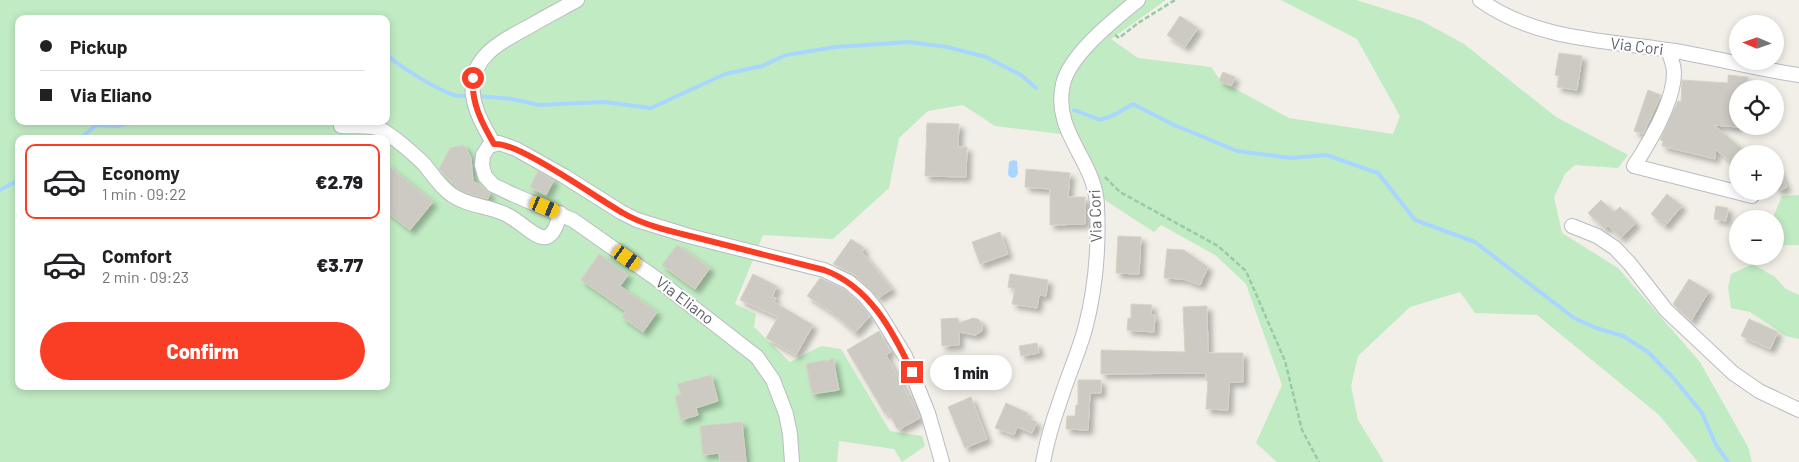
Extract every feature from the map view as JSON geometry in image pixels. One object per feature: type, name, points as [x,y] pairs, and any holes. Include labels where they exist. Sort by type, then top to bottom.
[{"type":"street","points":[[577,0],[496,45],[479,65],[473,78],[473,96],[478,112],[494,144],[504,144],[516,149],[637,220],[689,236],[824,270],[849,282],[878,312],[905,356],[930,421],[942,462]]},
{"type":"street","name":"Via Cori","points":[[1043,462],[1052,423],[1085,328],[1093,289],[1097,254],[1097,195],[1092,177],[1069,135],[1063,119],[1061,103],[1063,85],[1067,73],[1077,58],[1111,23],[1138,0]]},
{"type":"street","name":"Via Cori","points":[[1480,0],[1509,18],[1551,32],[1623,45],[1668,50],[1799,75]]},
{"type":"street","points":[[1668,50],[1674,66],[1671,92],[1652,135],[1634,166],[1729,190]]},
{"type":"street","points":[[341,126],[381,129],[388,135]]},
{"type":"street","points":[[390,136],[422,163],[452,196],[477,206],[496,210],[509,216],[535,234],[546,237],[553,234],[560,213]]},
{"type":"street","name":"Via Eliano","points":[[494,144],[485,150],[482,160],[482,170],[488,181],[514,196],[560,213],[573,220],[654,276],[757,357],[773,380],[786,414],[792,462]]},
{"type":"street","points":[[1572,226],[1598,236],[1615,248],[1666,310],[1733,373],[1759,391],[1799,410]]},
{"type":"path","points":[[1119,38],[1138,23],[1175,0]]},
{"type":"path","points":[[1120,192],[1218,246],[1246,271],[1285,361],[1302,430],[1319,462]]},
{"type":"green space","points":[[0,0],[1166,0],[1111,39],[1138,58],[1211,67],[1221,81],[1289,118],[1393,134],[1400,116],[1357,39],[1281,0],[1356,0],[1420,20],[1464,44],[1556,117],[1628,155],[1618,168],[1575,165],[1565,174],[1554,197],[1562,233],[1618,268],[1700,362],[1748,447],[1752,462],[1698,462],[1659,415],[1537,315],[1475,313],[1460,292],[1410,307],[1358,356],[1351,386],[1358,420],[1384,462],[1277,462],[1256,443],[1282,385],[1246,284],[1215,255],[1161,225],[1154,232],[1097,195],[1069,135],[995,126],[963,105],[928,111],[899,138],[889,188],[833,239],[763,235],[735,304],[756,314],[754,327],[790,362],[821,346],[841,349],[890,431],[922,436],[925,446],[902,462],[894,449],[839,441],[837,462],[0,462]]},
{"type":"green space","points":[[1799,195],[1799,245],[1784,245],[1784,210],[1776,210],[1780,200],[1784,200],[1784,196]]},
{"type":"green space","points":[[1755,265],[1775,277],[1786,289],[1799,295],[1799,339],[1786,336],[1750,312],[1731,308],[1728,288],[1731,274]]},
{"type":"water","points":[[1017,161],[1018,173],[1016,177],[1012,178],[1008,175],[1009,162]]},
{"type":"building","points":[[1180,16],[1198,28],[1185,47],[1167,35]]},
{"type":"building","points":[[1559,53],[1582,56],[1577,90],[1557,87],[1559,76],[1555,75]]},
{"type":"building","points":[[1223,72],[1235,77],[1231,86],[1219,81]]},
{"type":"building","points":[[1728,75],[1748,77],[1748,80],[1729,80],[1729,126],[1714,125],[1737,145],[1729,145],[1729,161],[1715,149],[1715,159],[1662,146],[1663,141],[1660,140],[1678,101],[1681,102],[1682,80],[1728,83]]},
{"type":"building","points":[[1648,90],[1661,95],[1643,134],[1634,131]]},
{"type":"building","points":[[927,123],[959,124],[958,147],[967,147],[966,177],[925,176]]},
{"type":"building","points":[[464,145],[471,158],[473,181],[490,193],[488,199],[469,194],[457,188],[439,169],[450,148]]},
{"type":"building","points":[[390,167],[433,202],[410,230],[390,214]]},
{"type":"building","points":[[1026,169],[1070,173],[1068,197],[1085,197],[1085,224],[1050,225],[1050,189],[1025,187]]},
{"type":"building","points":[[538,171],[554,180],[546,195],[530,187]]},
{"type":"building","points":[[1667,194],[1682,206],[1665,226],[1651,214]]},
{"type":"building","points":[[1601,200],[1614,212],[1620,207],[1636,223],[1621,238],[1608,226],[1605,229],[1588,213]]},
{"type":"building","points":[[1716,206],[1728,208],[1726,221],[1714,219]]},
{"type":"building","points":[[1000,232],[1008,254],[980,264],[972,242]]},
{"type":"building","points":[[1118,236],[1141,237],[1139,274],[1116,273]]},
{"type":"building","points":[[851,239],[864,248],[862,252],[892,289],[878,298],[855,275],[833,264]]},
{"type":"building","points":[[677,245],[710,268],[695,289],[662,265]]},
{"type":"building","points":[[1167,249],[1184,250],[1208,267],[1200,285],[1183,279],[1164,278]]},
{"type":"building","points":[[599,254],[628,275],[620,286],[657,312],[643,332],[622,317],[626,311],[581,280]]},
{"type":"building","points":[[753,274],[777,286],[772,297],[776,298],[774,302],[813,325],[796,355],[766,338],[778,317],[740,300]]},
{"type":"building","points":[[1010,274],[1048,280],[1046,296],[1039,295],[1037,308],[1012,304],[1015,289],[1008,287]]},
{"type":"building","points":[[820,278],[844,289],[859,302],[870,316],[855,333],[833,313],[807,296]]},
{"type":"building","points":[[1689,279],[1709,291],[1691,321],[1673,304]]},
{"type":"building","points":[[1131,304],[1152,305],[1151,315],[1155,315],[1154,332],[1127,330],[1128,318],[1131,318]]},
{"type":"building","points":[[1207,306],[1208,353],[1243,353],[1243,382],[1229,382],[1228,410],[1206,409],[1208,381],[1206,381],[1206,373],[1101,374],[1101,350],[1185,352],[1183,307]]},
{"type":"building","points":[[958,318],[959,323],[973,318],[978,319],[982,323],[982,331],[975,335],[959,332],[959,345],[942,346],[941,319]]},
{"type":"building","points":[[1749,319],[1778,332],[1770,349],[1741,336]]},
{"type":"building","points":[[879,331],[891,352],[886,355],[920,418],[898,430],[888,412],[885,414],[847,350]]},
{"type":"building","points":[[1037,343],[1039,353],[1021,356],[1019,346]]},
{"type":"building","points":[[833,358],[839,390],[812,394],[806,364],[825,360],[826,362]]},
{"type":"building","points":[[711,375],[718,401],[696,408],[698,415],[681,420],[675,396],[681,394],[677,384]]},
{"type":"building","points":[[1078,380],[1101,380],[1101,393],[1090,393],[1088,430],[1066,429],[1067,416],[1075,416],[1076,405],[1078,405]]},
{"type":"building","points":[[971,397],[987,439],[965,448],[948,407]]},
{"type":"building","points":[[1006,403],[1028,413],[1026,417],[1037,422],[1032,433],[1017,427],[1014,435],[995,428]]},
{"type":"building","points":[[742,422],[746,462],[720,462],[719,453],[703,455],[700,426]]},
{"type":"waterway","points":[[477,96],[512,99],[539,105],[604,102],[651,108],[725,74],[762,66],[786,55],[836,47],[909,42],[947,47],[986,57],[1021,75],[1036,88]]},
{"type":"waterway","points":[[390,57],[438,88],[454,95],[470,96]]},
{"type":"waterway","points":[[1074,110],[1100,120],[1114,115],[1133,104],[1172,124],[1237,151],[1291,158],[1326,155],[1378,173],[1415,220],[1475,242],[1574,318],[1596,328],[1623,336],[1648,352],[1676,381],[1702,413],[1716,445],[1728,462]]},
{"type":"waterway","points":[[85,135],[96,125]]},
{"type":"waterway","points":[[96,125],[121,125]]},
{"type":"waterway","points":[[0,190],[15,182]]},
{"type":"route","points":[[473,78],[472,91],[476,106],[494,144],[504,144],[516,149],[637,220],[689,236],[824,270],[844,279],[853,285],[878,312],[905,356],[912,372]]}]
